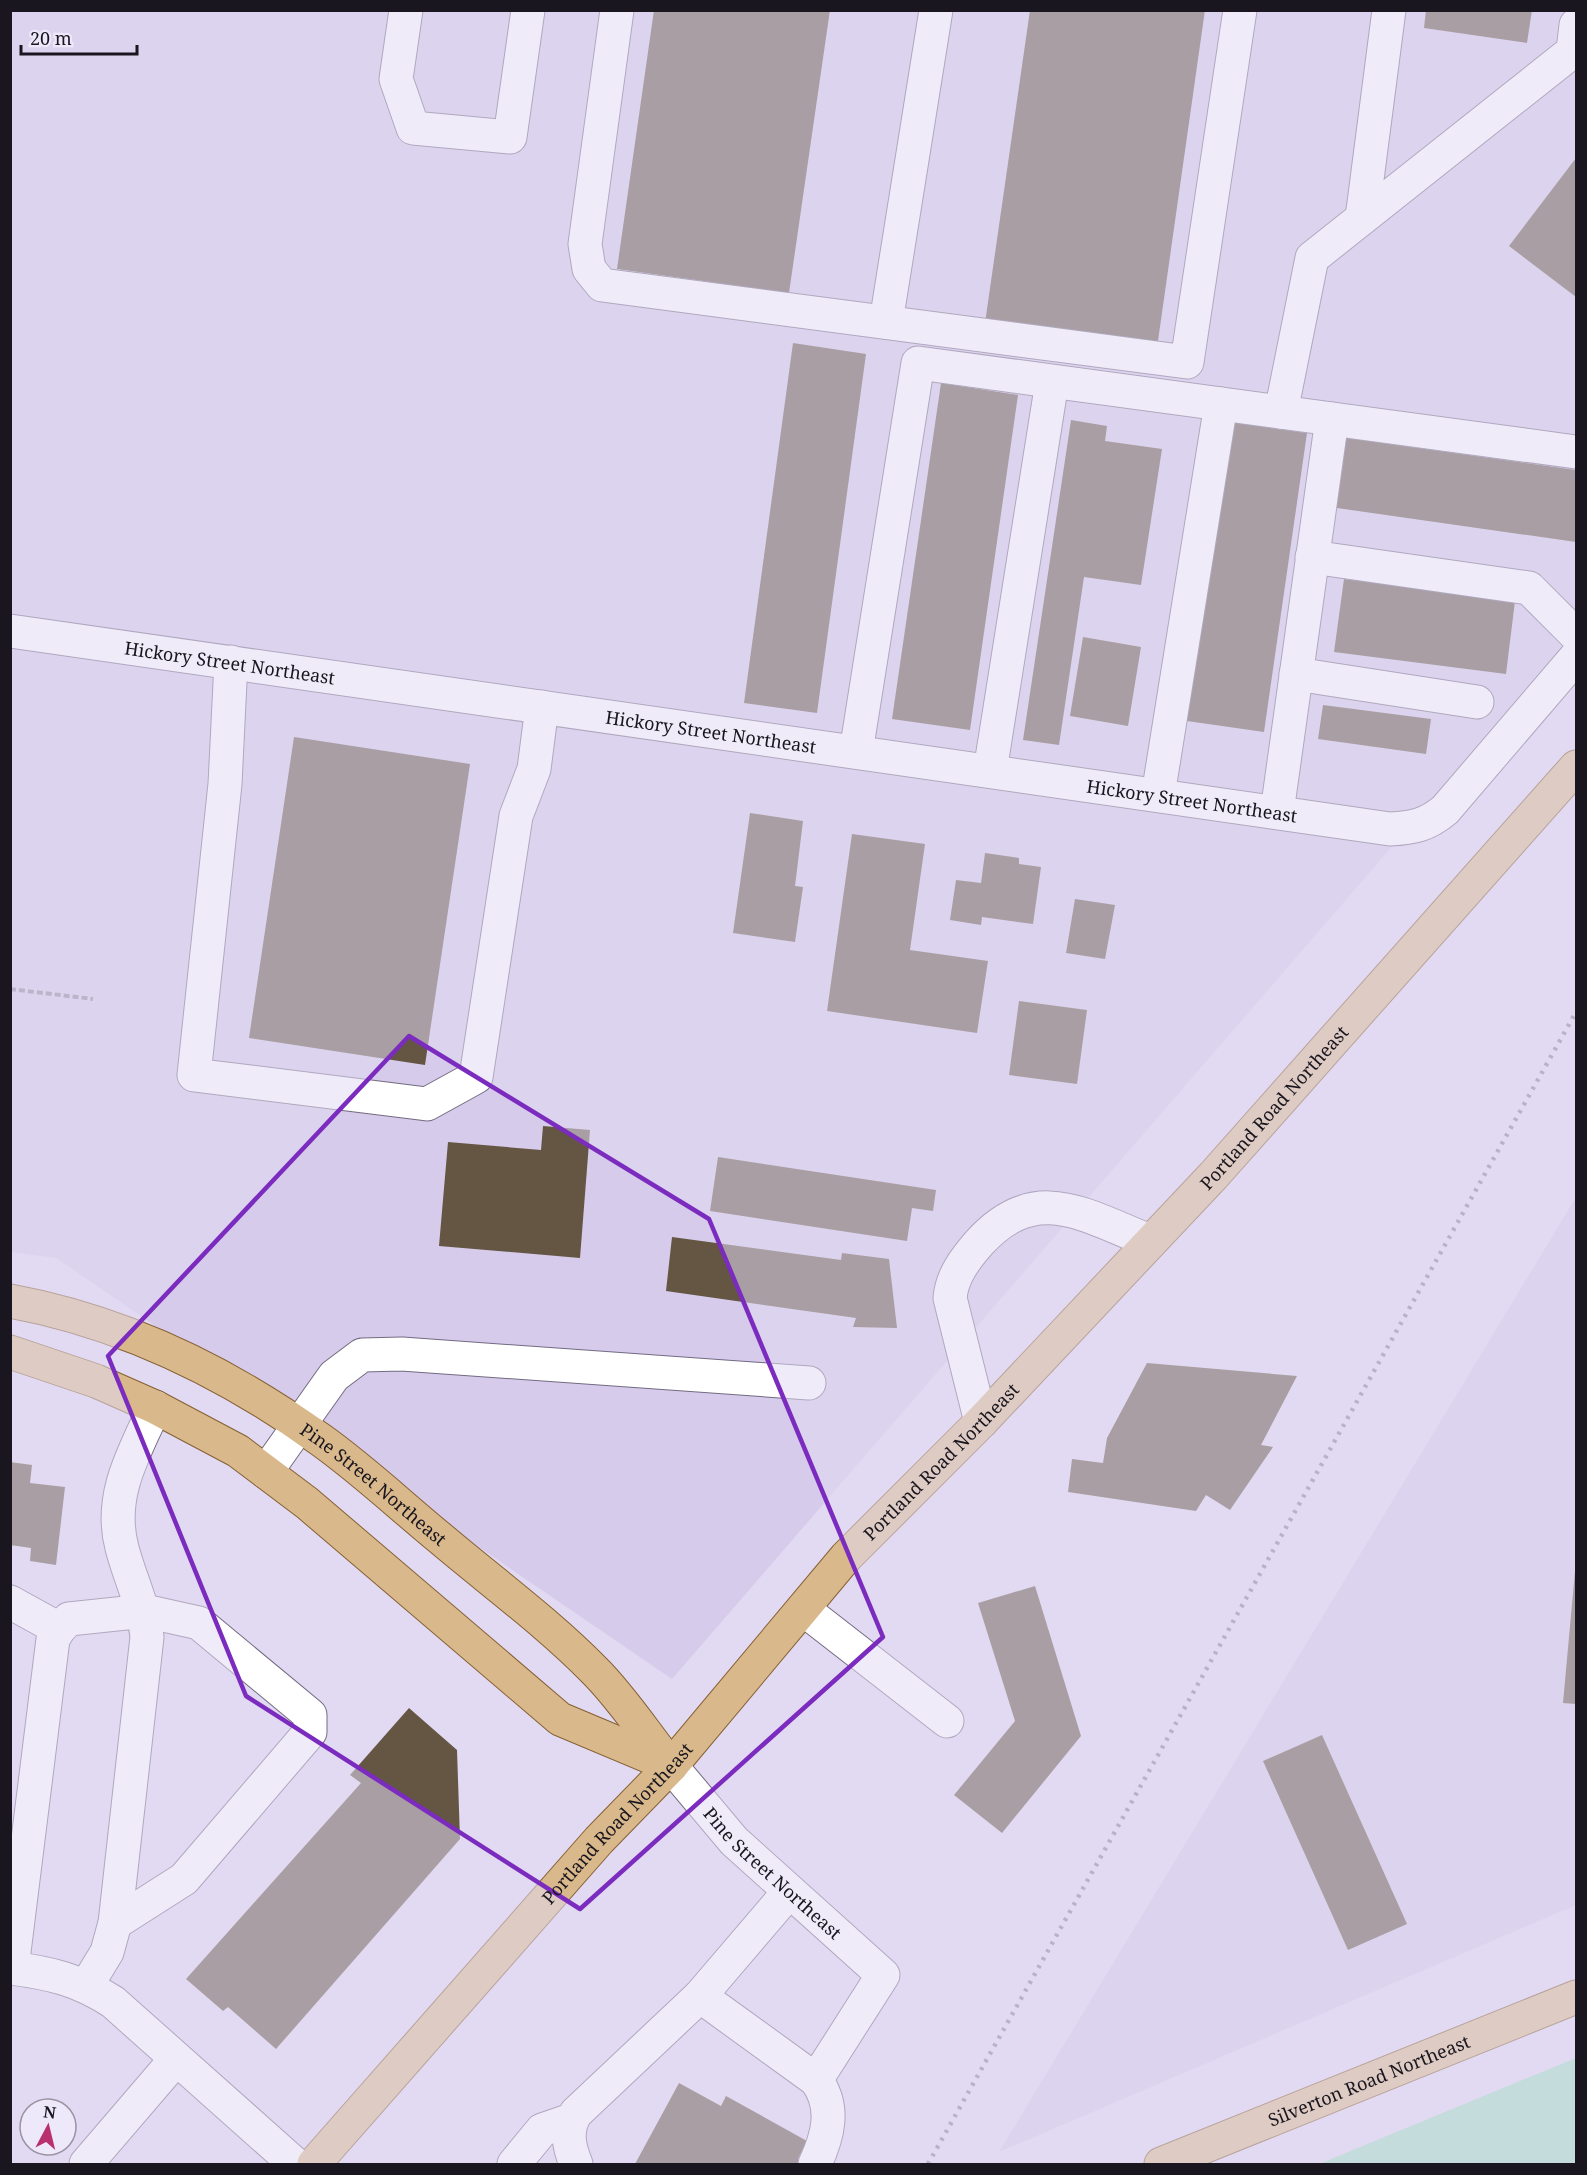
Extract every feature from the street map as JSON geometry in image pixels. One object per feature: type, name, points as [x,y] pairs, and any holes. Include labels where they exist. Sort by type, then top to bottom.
[{"type":"main road","name":"Portland Road Northeast","points":[[314,2164],[599,1840],[671,1766],[846,1557],[981,1422],[1213,1176],[1576,767]]},
{"type":"main road","name":"Pine Street Northeast","points":[[10,1301],[53,1309],[100,1322],[165,1349],[209,1370],[297,1424],[381,1488],[596,1671],[671,1766]]},
{"type":"main road","name":"Pine Street Northeast","points":[[10,1352],[96,1381],[155,1407],[238,1451],[307,1503],[560,1719],[671,1766]]},
{"type":"main road","name":"Silverton Road Northeast","points":[[1161,2164],[1576,1996]]},
{"type":"street","points":[[406,10],[396,79],[413,128],[510,137],[528,10]]},
{"type":"street","points":[[617,10],[585,244],[589,269],[602,285],[1187,362],[1240,10]]},
{"type":"street","points":[[886,322],[936,10]]},
{"type":"street","points":[[1362,218],[1389,10]]},
{"type":"street","points":[[1281,412],[1312,258],[1573,51],[1576,25]]},
{"type":"street","points":[[856,752],[918,363],[1576,452]]},
{"type":"street","points":[[990,771],[1052,381]]},
{"type":"street","points":[[1158,795],[1221,404]]},
{"type":"street","points":[[1277,812],[1332,419]]},
{"type":"street","points":[[1312,557],[1529,588],[1576,634]]},
{"type":"street","name":"Hickory Street Northeast","points":[[10,631],[1390,829],[1411,828],[1430,823],[1445,810],[1576,657]]},
{"type":"street","points":[[231,662],[225,784],[194,1075],[427,1104],[476,1077],[516,816],[534,769],[542,707]]},
{"type":"street","points":[[1296,674],[1477,702]]},
{"type":"street","points":[[981,1422],[950,1298],[951,1283],[982,1241],[1010,1216],[1025,1209],[1047,1206],[1068,1210],[1150,1241]]},
{"type":"street","points":[[266,1472],[297,1424],[334,1376],[362,1355],[402,1354],[808,1383]]},
{"type":"street","points":[[87,1985],[107,1952],[116,1923],[147,1637],[145,1611],[121,1545],[116,1512],[122,1481],[155,1407]]},
{"type":"street","points":[[10,1602],[59,1629]]},
{"type":"street","points":[[803,1609],[947,1721]]},
{"type":"street","points":[[116,1923],[184,1879],[310,1732],[310,1715],[199,1623],[145,1611],[69,1619],[53,1639],[11,1968],[46,1973],[87,1985],[113,2002],[295,2164]]},
{"type":"street","name":"Pine Street Northeast","points":[[671,1766],[722,1829],[788,1893],[883,1975],[816,2080]]},
{"type":"street","points":[[514,2164],[542,2130],[571,2120],[700,1996],[788,1893]]},
{"type":"street","points":[[700,1996],[816,2080],[826,2094],[828,2128],[815,2164]]},
{"type":"street","points":[[86,2164],[176,2059]]},
{"type":"street","points":[[571,2120],[570,2149],[576,2164]]},
{"type":"path","points":[[10,989],[93,999]]},
{"type":"highlighted area","points":[[409,1036],[709,1219],[883,1637],[580,1909],[246,1696],[108,1356]]},
{"type":"shaded area","points":[[11,11],[1576,11],[1576,634],[672,1679],[56,1258],[11,1252]]},
{"type":"shaded area","points":[[1576,1197],[1576,1905],[999,2152]]},
{"type":"green space","points":[[1576,2058],[1576,2164],[1319,2164]]},
{"type":"building","points":[[654,10],[830,10],[789,293],[617,269]]},
{"type":"building","points":[[1030,10],[1205,10],[1157,348],[985,323]]},
{"type":"building","points":[[1426,10],[1532,10],[1527,43],[1424,28]]},
{"type":"building","points":[[1576,158],[1576,297],[1509,246]]},
{"type":"building","points":[[793,343],[866,354],[817,713],[744,703]]},
{"type":"building","points":[[941,383],[1018,395],[970,730],[892,719]]},
{"type":"building","points":[[1071,420],[1107,426],[1105,441],[1162,449],[1141,585],[1084,577],[1059,745],[1023,740]]},
{"type":"building","points":[[1230,422],[1307,433],[1264,732],[1187,721]]},
{"type":"building","points":[[1340,437],[1576,470],[1576,542],[1330,507]]},
{"type":"building","points":[[1344,579],[1515,601],[1506,674],[1334,652]]},
{"type":"building","points":[[1083,637],[1141,647],[1128,726],[1070,716]]},
{"type":"building","points":[[1323,705],[1431,719],[1426,754],[1318,739]]},
{"type":"building","points":[[294,737],[470,764],[425,1065],[249,1038]]},
{"type":"building","points":[[750,813],[803,821],[795,886],[803,887],[795,942],[733,933]]},
{"type":"building","points":[[852,834],[925,844],[910,950],[988,961],[977,1033],[827,1011]]},
{"type":"building","points":[[985,853],[1019,858],[1019,864],[1041,867],[1033,924],[982,917],[981,925],[950,920],[956,880],[981,883]]},
{"type":"building","points":[[1075,899],[1115,905],[1105,959],[1066,953]]},
{"type":"building","points":[[1019,1001],[1087,1010],[1077,1084],[1009,1075]]},
{"type":"building","points":[[543,1126],[590,1130],[580,1258],[439,1246],[448,1142],[541,1150]]},
{"type":"building","points":[[718,1157],[936,1190],[933,1211],[912,1208],[907,1241],[710,1211]]},
{"type":"building","points":[[672,1237],[841,1260],[842,1253],[889,1259],[897,1328],[853,1327],[856,1318],[666,1291]]},
{"type":"building","points":[[1147,1363],[1297,1376],[1261,1445],[1273,1447],[1230,1510],[1206,1495],[1196,1511],[1068,1492],[1072,1459],[1103,1463],[1107,1438]]},
{"type":"building","points":[[10,1462],[32,1465],[30,1483],[65,1487],[56,1565],[30,1561],[31,1548],[10,1545]]},
{"type":"building","points":[[1576,1571],[1576,1704],[1563,1703]]},
{"type":"building","points":[[1035,1586],[1081,1736],[1002,1833],[954,1795],[1015,1721],[978,1603]]},
{"type":"building","points":[[409,1708],[457,1750],[460,1839],[276,2049],[228,2007],[223,2011],[186,1979],[361,1783],[350,1775]]},
{"type":"building","points":[[1322,1735],[1407,1924],[1348,1950],[1263,1761]]},
{"type":"building","points":[[679,2083],[721,2106],[726,2096],[807,2141],[798,2159],[808,2164],[635,2164]]},
{"type":"railway","points":[[928,2164],[1576,1012]]}]
